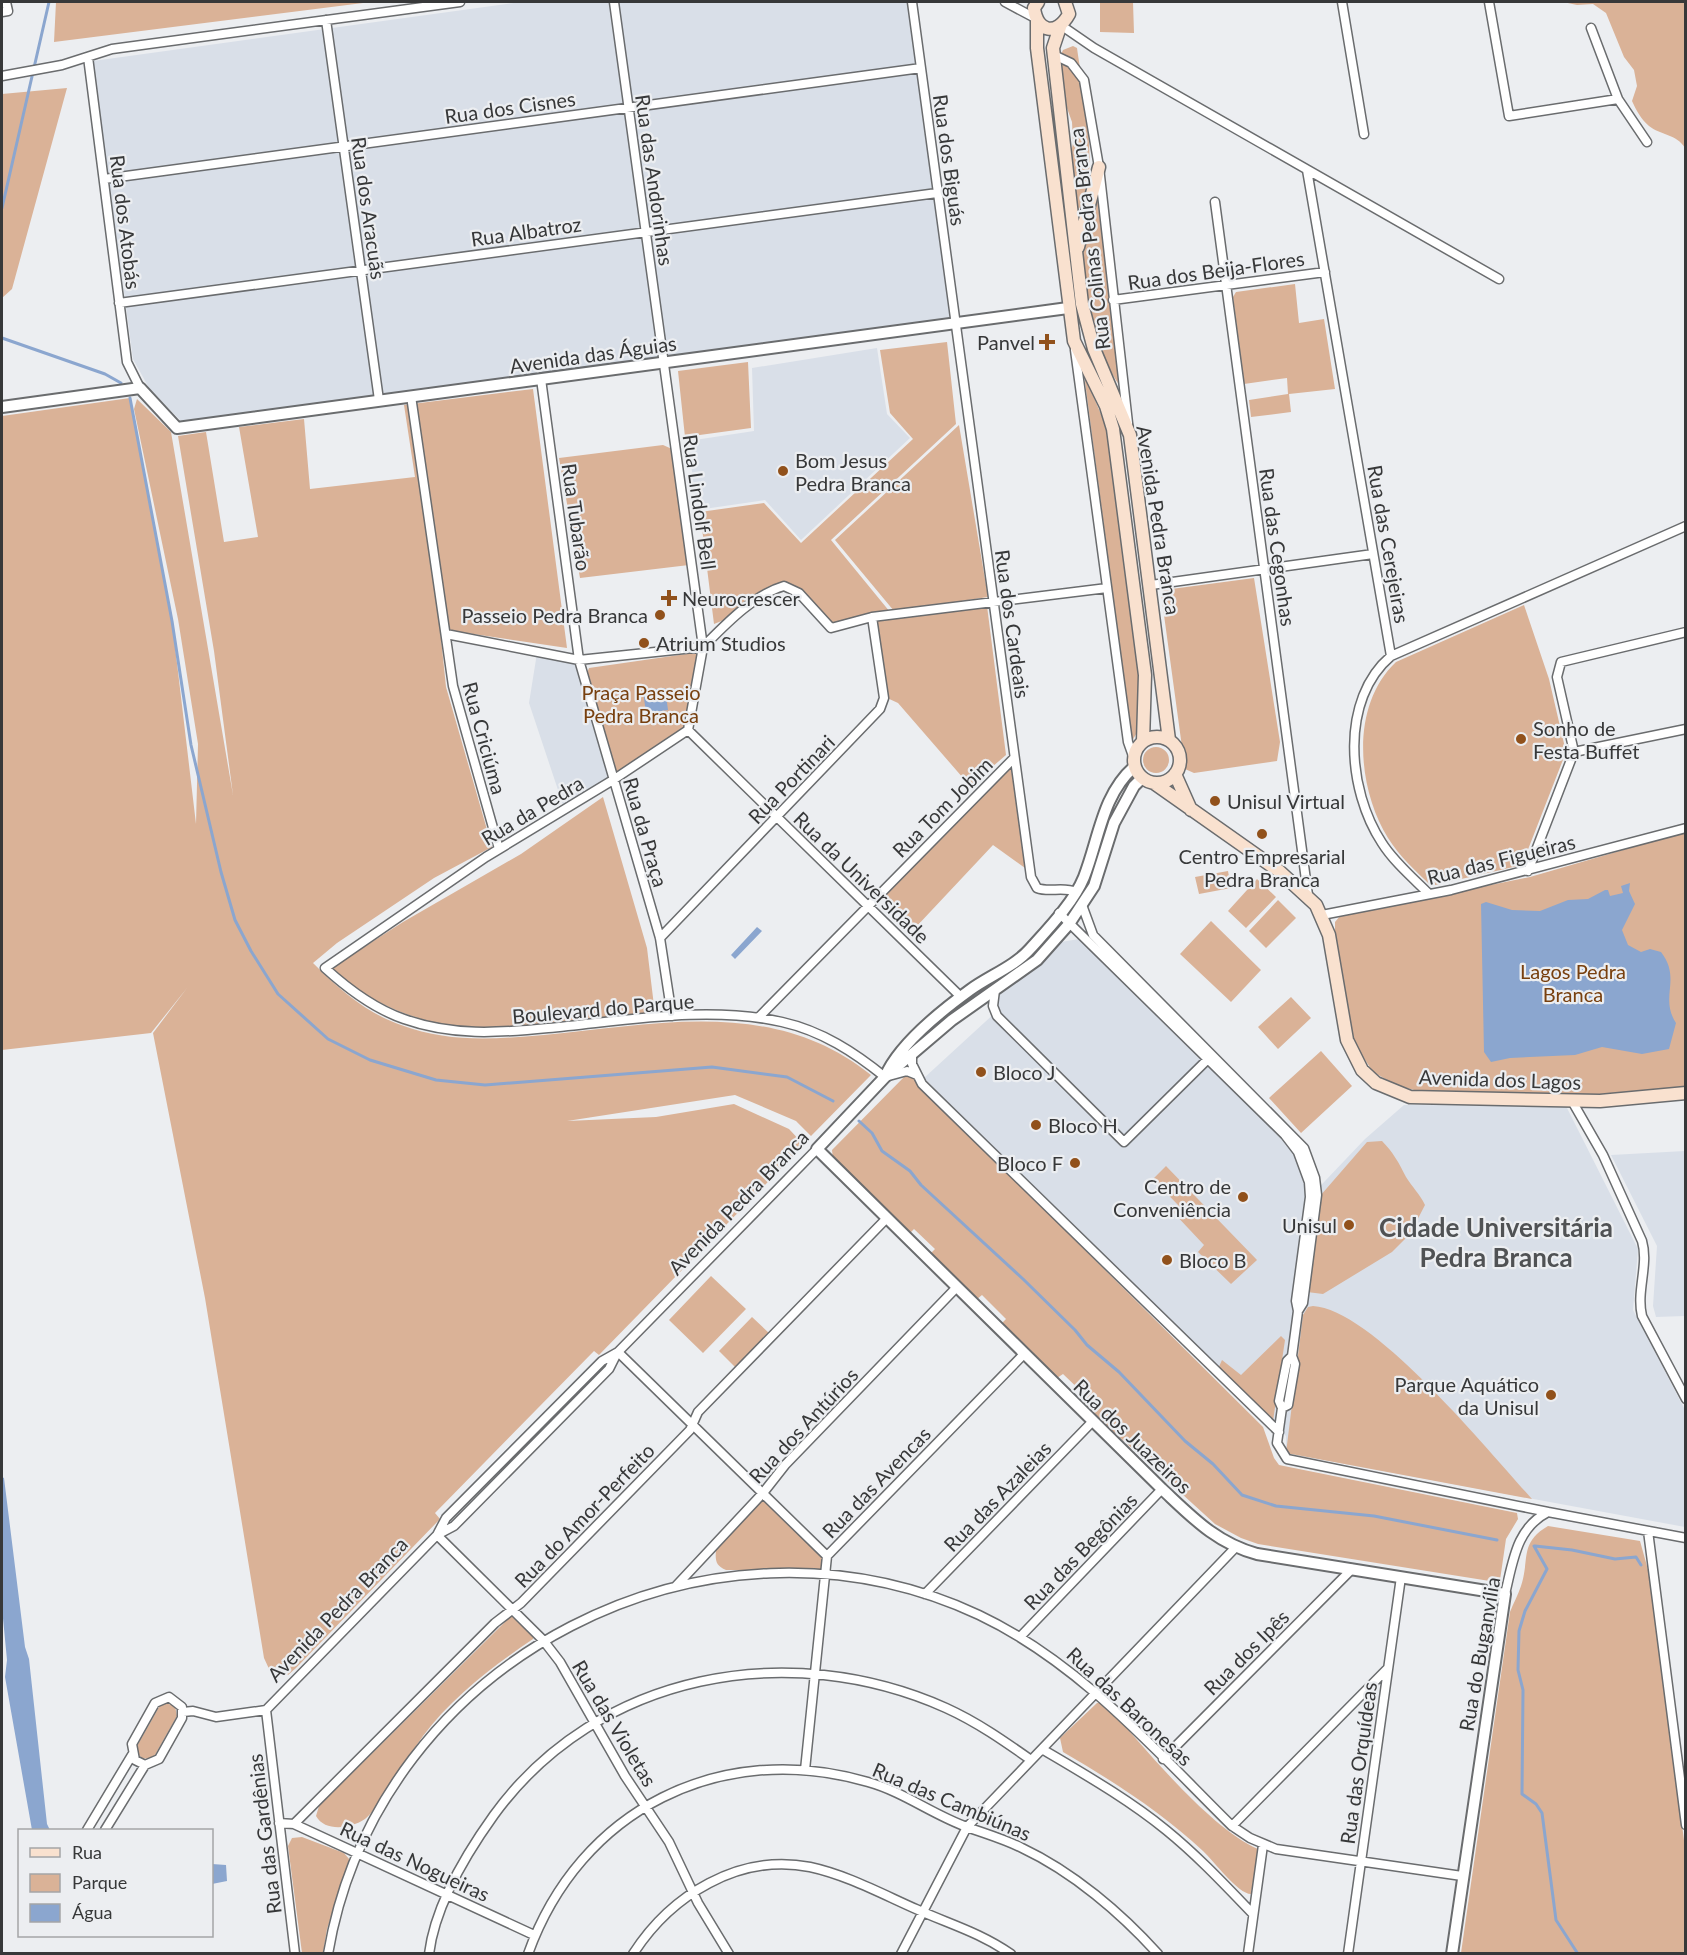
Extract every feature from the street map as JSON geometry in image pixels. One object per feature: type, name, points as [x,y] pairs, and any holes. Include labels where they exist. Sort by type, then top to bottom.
[{"type":"main road","name":"Avenida Pedra Branca","points":[[1037,2],[1034,8],[1036,48],[1068,308],[1074,341],[1106,406],[1113,429],[1145,675],[1143,741]]},
{"type":"main road","name":"Avenida Pedra Branca","points":[[1065,2],[1069,14],[1053,48],[1086,326],[1130,435],[1151,585],[1169,741]]},
{"type":"main road","points":[[1036,20],[1043,27],[1061,27]]},
{"type":"main road","points":[[1076,254],[1099,167]]},
{"type":"main road","points":[[1175,774],[1165,782],[1148,781],[1134,763],[1138,746],[1143,741],[1156,737],[1169,741],[1179,756],[1175,774],[1191,811]]},
{"type":"main road","name":"Avenida dos Lagos","points":[[1148,781],[1279,871],[1308,895],[1322,915],[1329,935],[1347,1040],[1362,1070],[1376,1083],[1410,1097],[1622,1101],[1686,1093]]},
{"type":"street","points":[[5,12],[6,2]]},
{"type":"street","points":[[2,76],[47,68],[112,49],[460,2]]},
{"type":"street","name":"Rua das Andorinhas","points":[[614,2],[664,363]]},
{"type":"street","name":"Rua dos Biguás","points":[[912,2],[955,324]]},
{"type":"street","points":[[1005,2],[1036,20]]},
{"type":"street","points":[[1342,2],[1364,134]]},
{"type":"street","points":[[1489,2],[1509,116],[1618,99]]},
{"type":"street","name":"Rua dos Aracuãs","points":[[326,20],[379,400]]},
{"type":"street","points":[[1061,27],[1499,279]]},
{"type":"street","points":[[1591,28],[1618,99],[1647,142]]},
{"type":"street","name":"Rua Colinas Pedra Branca","points":[[1054,55],[1071,63],[1084,80],[1099,167],[1130,435]]},
{"type":"street","name":"Rua dos Atobás","points":[[88,57],[127,362],[140,388]]},
{"type":"street","name":"Rua dos Cisnes","points":[[104,179],[921,68]]},
{"type":"street","name":"Rua das Cerejeiras","points":[[1307,170],[1391,656]]},
{"type":"street","name":"Rua Albatroz","points":[[119,303],[938,193]]},
{"type":"street","name":"Rua das Cegonhas","points":[[1215,202],[1308,895]]},
{"type":"street","name":"Rua dos Beija-Flores","points":[[1113,300],[1325,272]]},
{"type":"street","name":"Avenida das Águias","points":[[140,388],[177,428],[1068,308]]},
{"type":"street","name":"Rua dos Cardeais","points":[[955,324],[1033,883],[1043,890],[1062,888],[1076,892]]},
{"type":"street","name":"Avenida Pedra Branca","points":[[885,1077],[892,1061],[961,997],[1023,955],[1076,892],[1084,877],[1103,816],[1124,776],[1134,763],[1128,742],[1074,341]]},
{"type":"street","name":"Rua Lindolf Bell","points":[[664,363],[703,647]]},
{"type":"street","name":"Rua Tubarão","points":[[541,379],[579,660]]},
{"type":"street","points":[[2,407],[140,388]]},
{"type":"street","name":"Rua Criciúma","points":[[411,396],[455,695],[499,849]]},
{"type":"street","points":[[1429,894],[1382,843],[1366,812],[1354,747],[1358,713],[1366,688],[1375,671],[1391,656],[1686,526]]},
{"type":"street","points":[[1151,585],[1373,554]]},
{"type":"street","points":[[688,730],[703,647],[730,621],[760,598],[784,586],[799,593],[831,628],[872,617],[1107,588]]},
{"type":"street","name":"Rua Portinari","points":[[660,938],[778,818],[880,709],[884,698],[872,617]]},
{"type":"street","points":[[1528,871],[1574,752],[1557,677],[1558,666],[1565,659],[1686,633]]},
{"type":"street","points":[[446,634],[579,660],[703,647]]},
{"type":"street","name":"Rua da Praça","points":[[579,660],[660,938],[672,1016]]},
{"type":"street","points":[[1574,752],[1686,729]]},
{"type":"street","name":"Rua da Universidade","points":[[688,730],[961,997]]},
{"type":"street","name":"Rua da Pedra","points":[[325,968],[397,916],[499,849],[613,780],[688,730]]},
{"type":"street","name":"Rua Tom Jobim","points":[[759,1017],[1014,758]]},
{"type":"street","name":"Avenida Pedra Branca","points":[[266,1710],[437,1535],[454,1526],[609,1369],[618,1352],[885,1077],[952,1020],[1032,965],[1069,924],[1082,905],[1098,876],[1113,823],[1134,786],[1148,781]]},
{"type":"street","name":"Rua das Figueiras","points":[[1322,915],[1429,894],[1528,871],[1686,828]]},
{"type":"street","points":[[1082,905],[1093,935],[1304,1148],[1315,1178],[1317,1195],[1303,1303],[1298,1311]]},
{"type":"street","points":[[1059,913],[1285,1135],[1298,1152],[1304,1167],[1310,1197],[1296,1301],[1298,1311],[1292,1356],[1295,1364],[1288,1405],[1282,1408],[1277,1443],[1287,1459],[1686,1538]]},
{"type":"street","name":"Boulevard do Parque","points":[[325,968],[344,985],[388,1012],[419,1024],[451,1031],[503,1032],[672,1016],[759,1017],[784,1022],[825,1037],[856,1054],[885,1077]]},
{"type":"street","points":[[995,990],[993,1006],[997,1016],[1124,1142],[1208,1059]]},
{"type":"street","points":[[912,1056],[922,1084],[1279,1432]]},
{"type":"street","points":[[885,1077],[907,1071],[917,1075]]},
{"type":"street","points":[[1572,1101],[1603,1155],[1642,1241],[1644,1254],[1640,1304],[1642,1316],[1686,1399]]},
{"type":"street","name":"Rua dos Juazeiros","points":[[817,1149],[1205,1530],[1235,1548],[1505,1594]]},
{"type":"street","name":"Rua do Amor-Perfeito","points":[[294,1824],[495,1623],[513,1610],[693,1425],[698,1412],[886,1219]]},
{"type":"street","name":"Rua dos Antúrios","points":[[676,1586],[763,1493],[785,1465],[956,1288]]},
{"type":"street","points":[[618,1352],[827,1556]]},
{"type":"street","name":"Rua das Avencas","points":[[805,1770],[827,1556],[1024,1354]]},
{"type":"street","name":"Rua das Azaleias","points":[[925,1594],[1093,1421]]},
{"type":"street","name":"Rua das Begônias","points":[[1021,1636],[1162,1489]]},
{"type":"street","name":"Rua do Buganvília","points":[[1452,1953],[1505,1594],[1517,1547],[1524,1531],[1536,1518],[1548,1512]]},
{"type":"street","points":[[1648,1531],[1686,1825]]},
{"type":"street","name":"Rua das Violetas","points":[[437,1535],[543,1640],[560,1662],[594,1723],[669,1842],[693,1892],[729,1953]]},
{"type":"street","points":[[901,1953],[967,1827],[1235,1548]]},
{"type":"street","name":"Rua dos Ipês","points":[[1164,1759],[1352,1569]]},
{"type":"street","name":"Rua das Baronesas","points":[[328,1953],[337,1914],[358,1852],[391,1790],[439,1726],[490,1678],[543,1640],[628,1601],[676,1586],[737,1575],[826,1575],[876,1581],[925,1594],[977,1614],[1021,1636],[1053,1657],[1096,1693],[1232,1826],[1263,1845]]},
{"type":"street","name":"Rua das Orquídeas","points":[[1348,1953],[1401,1577]]},
{"type":"street","points":[[1232,1826],[1389,1668]]},
{"type":"street","points":[[429,1953],[449,1894],[484,1829],[520,1784],[565,1743],[594,1723],[642,1699],[693,1682],[746,1674],[815,1674],[877,1684],[931,1702],[964,1717],[1031,1760]]},
{"type":"street","points":[[88,1829],[132,1755],[132,1744],[159,1700],[174,1699],[183,1712]]},
{"type":"street","points":[[183,1712],[193,1711],[216,1717],[266,1710]]},
{"type":"street","name":"Rua das Gardênias","points":[[266,1710],[295,1953]]},
{"type":"street","points":[[106,1829],[145,1765],[159,1759],[183,1712]]},
{"type":"street","points":[[1042,1749],[1121,1797],[1165,1829],[1208,1867],[1253,1914]]},
{"type":"street","points":[[132,1755],[145,1765]]},
{"type":"street","name":"Rua das Cambiúnas","points":[[528,1953],[534,1935],[552,1900],[580,1862],[600,1840],[645,1804],[683,1788],[730,1775],[805,1770],[869,1782],[967,1827],[988,1832],[1042,1859],[1098,1898],[1158,1953]]},
{"type":"street","name":"Rua das Nogueiras","points":[[279,1823],[294,1824],[358,1852],[534,1935]]},
{"type":"street","points":[[1248,1953],[1263,1845],[1462,1876]]},
{"type":"street","points":[[633,1953],[671,1908],[713,1881],[750,1867],[794,1865],[843,1877],[922,1912],[957,1924],[1011,1953]]},
{"type":"shaded area","points":[[521,2],[907,2],[950,320],[181,421],[149,388],[133,359],[93,61]]},
{"type":"shaded area","name":"Bom Jesus Pedra Branca","points":[[877,348],[887,414],[910,438],[801,540],[765,500],[697,510],[688,441],[754,431],[752,368]]},
{"type":"shaded area","points":[[537,653],[578,661],[611,780],[564,808],[529,703]]},
{"type":"shaded area","name":"Unisul","points":[[1079,939],[1284,1138],[1295,1152],[1306,1182],[1306,1201],[1365,1139],[1404,1105],[1566,1106],[1638,1249],[1633,1310],[1685,1410],[1685,1527],[1286,1453],[1286,1436],[924,1078],[997,1011],[996,996],[1035,970],[1061,942]]},
{"type":"shaded area","points":[[1685,1151],[1685,1316],[1656,1317],[1653,1306],[1657,1246],[1611,1155]]},
{"type":"green space","points":[[56,2],[371,2],[54,42]]},
{"type":"green space","points":[[1100,2],[1133,2],[1134,33],[1100,32]]},
{"type":"green space","points":[[1563,2],[1685,2],[1685,148],[1678,140],[1649,126],[1637,111],[1632,101],[1637,86],[1634,70],[1624,57],[1606,13],[1593,4],[1577,5]]},
{"type":"green space","points":[[1073,46],[1077,48],[1083,85],[1090,156],[1085,196],[1078,210],[1070,158],[1073,143],[1072,122],[1063,97],[1060,57],[1063,50]]},
{"type":"green space","points":[[67,88],[12,289],[2,298],[2,94]]},
{"type":"green space","points":[[1097,197],[1121,388],[1097,340],[1084,287],[1082,244]]},
{"type":"green space","points":[[1295,284],[1299,323],[1324,319],[1335,389],[1289,394],[1291,412],[1251,417],[1249,400],[1288,394],[1287,378],[1244,384],[1233,297],[1236,292]]},
{"type":"green space","points":[[947,342],[956,424],[831,540],[890,612],[850,618],[832,625],[795,587],[783,584],[729,618],[714,624],[700,512],[764,503],[801,543],[913,439],[890,413],[880,350]]},
{"type":"green space","points":[[748,362],[751,428],[685,437],[678,371]]},
{"type":"green space","points":[[1084,374],[1108,431],[1143,695],[1142,724],[1132,741]]},
{"type":"green space","points":[[533,389],[567,648],[440,629],[446,687],[492,847],[434,878],[337,943],[313,963],[343,991],[376,1014],[401,1025],[437,1035],[508,1038],[672,1022],[755,1025],[795,1034],[834,1050],[871,1075],[811,1136],[796,1121],[735,1095],[567,1121],[656,1117],[734,1104],[789,1129],[804,1145],[599,1355],[594,1351],[435,1513],[440,1519],[296,1668],[288,1675],[277,1676],[270,1671],[264,1658],[205,1298],[153,1033],[187,988],[151,1033],[2,1050],[2,416],[130,398],[172,621],[196,824],[198,744],[178,619],[134,409],[137,399],[171,432],[233,795],[214,651],[178,436],[206,432],[224,542],[258,537],[239,427],[304,419],[310,489],[415,477],[404,405]]},
{"type":"green space","points":[[959,425],[988,597],[894,611],[835,540]]},
{"type":"green space","points":[[663,445],[672,449],[689,565],[580,578],[559,458]]},
{"type":"green space","points":[[1254,578],[1280,742],[1277,761],[1194,773],[1185,769],[1161,593],[1164,590]]},
{"type":"green space","points":[[1524,605],[1549,679],[1566,752],[1522,865],[1431,886],[1392,845],[1378,818],[1370,795],[1363,747],[1365,723],[1371,701],[1381,680],[1396,662]]},
{"type":"green space","points":[[987,606],[1006,755],[970,786],[898,703],[885,697],[874,619]]},
{"type":"green space","name":"Praça Passeio Pedra Branca","points":[[698,654],[684,728],[616,775],[587,673],[589,668]]},
{"type":"green space","points":[[1156,747],[1165,751],[1169,760],[1165,769],[1156,773],[1147,769],[1143,760],[1147,751]]},
{"type":"green space","points":[[1011,767],[1025,868],[993,845],[916,927],[883,895]]},
{"type":"green space","points":[[603,797],[647,948],[655,1014],[526,1028],[485,1029],[446,1025],[407,1014],[369,996],[330,969],[403,922],[521,854]]},
{"type":"green space","name":"Lagos Pedra Branca","points":[[1685,832],[1685,1087],[1578,1096],[1414,1090],[1396,1085],[1373,1072],[1352,1040],[1335,932],[1335,922],[1340,916],[1530,877]]},
{"type":"green space","points":[[1228,871],[1231,888],[1199,894],[1195,877]]},
{"type":"green space","points":[[1257,879],[1276,897],[1246,928],[1228,911]]},
{"type":"green space","points":[[1278,900],[1296,918],[1266,948],[1249,931]]},
{"type":"green space","points":[[1211,921],[1261,970],[1231,1002],[1180,954]]},
{"type":"green space","points":[[1291,997],[1311,1018],[1278,1049],[1258,1027]]},
{"type":"green space","points":[[1321,1051],[1352,1086],[1301,1133],[1269,1098]]},
{"type":"green space","points":[[907,1074],[913,1074],[920,1086],[1263,1427],[1274,1458],[1279,1465],[1517,1513],[1518,1519],[1506,1539],[1500,1580],[1496,1582],[1258,1544],[1215,1524],[1082,1403],[1087,1397],[1063,1374],[1057,1378],[1001,1324],[1006,1319],[982,1295],[976,1300],[929,1255],[935,1249],[914,1229],[908,1235],[833,1159],[832,1150]]},
{"type":"green space","points":[[1382,1141],[1396,1158],[1425,1205],[1410,1234],[1392,1252],[1323,1294],[1307,1292],[1320,1196],[1367,1142]]},
{"type":"green space","points":[[1166,1166],[1257,1260],[1231,1284],[1198,1252],[1204,1245],[1173,1212],[1178,1205],[1153,1179]]},
{"type":"green space","points":[[711,1276],[746,1309],[703,1353],[669,1320]]},
{"type":"green space","points":[[1313,1306],[1338,1313],[1367,1331],[1398,1356],[1460,1419],[1532,1499],[1286,1453],[1303,1315],[1308,1307]]},
{"type":"green space","points":[[752,1317],[770,1334],[736,1368],[719,1351]]},
{"type":"green space","points":[[1281,1336],[1285,1340],[1273,1421],[1218,1369],[1222,1360],[1241,1375]]},
{"type":"green space","points":[[763,1500],[822,1558],[821,1570],[726,1570],[718,1565],[716,1550]]},
{"type":"green space","points":[[1548,1526],[1640,1541],[1650,1577],[1685,1848],[1685,1953],[1461,1953],[1510,1612],[1524,1576],[1529,1545],[1539,1532]]},
{"type":"green space","points":[[513,1614],[534,1636],[533,1639],[488,1671],[447,1708],[423,1736],[371,1813],[365,1819],[345,1827],[332,1827],[320,1821],[316,1816],[319,1806]]},
{"type":"green space","points":[[165,1703],[175,1706],[177,1716],[155,1755],[149,1759],[142,1758],[137,1753],[137,1746],[159,1707]]},
{"type":"green space","points":[[1097,1703],[1105,1703],[1198,1805],[1239,1838],[1258,1849],[1251,1894],[1240,1889],[1203,1851],[1153,1810],[1063,1752],[1060,1738]]},
{"type":"green space","points":[[302,1837],[344,1853],[350,1860],[327,1929],[323,1953],[302,1953],[288,1846],[292,1838]]},
{"type":"water","points":[[665,688],[668,710],[646,713],[643,691]]},
{"type":"water","points":[[1630,883],[1629,891],[1635,904],[1622,930],[1628,945],[1641,952],[1650,949],[1661,952],[1670,971],[1669,1005],[1676,1023],[1669,1049],[1642,1054],[1602,1047],[1575,1055],[1510,1058],[1491,1062],[1484,1052],[1481,904],[1486,902],[1512,910],[1540,911],[1568,900],[1588,899],[1605,890],[1608,890],[1610,896],[1623,893],[1621,886]]},
{"type":"water","points":[[757,927],[762,931],[735,959],[731,955]]},
{"type":"water","points":[[2,1477],[4,1478],[25,1647],[29,1659],[47,1824],[50,1829],[32,1829],[5,1677],[7,1660],[2,1608]]},
{"type":"water","points":[[213,1864],[226,1865],[227,1881],[213,1884]]},
{"type":"waterway","points":[[2,208],[49,2]]},
{"type":"waterway","points":[[2,338],[105,374],[121,383]]},
{"type":"waterway","points":[[130,398],[172,621],[191,745],[221,872],[235,920],[278,994],[328,1039],[370,1060],[436,1080],[485,1085],[712,1067],[787,1077],[833,1101]]},
{"type":"waterway","points":[[859,1121],[872,1133],[882,1151],[910,1171],[921,1185],[1023,1279],[1075,1330],[1087,1345],[1119,1372],[1185,1441],[1213,1464],[1242,1495],[1276,1506],[1374,1516],[1497,1540]]},
{"type":"waterway","points":[[1534,1546],[1547,1569],[1525,1611],[1519,1631],[1518,1670],[1523,1690],[1522,1794],[1536,1804],[1542,1813],[1556,1920],[1578,1954]]},
{"type":"waterway","points":[[1535,1546],[1572,1550],[1615,1559],[1636,1557],[1641,1565]]},
{"type":"place","name":"Panvel","points":[[1047,342]]},
{"type":"place","name":"Bom Jesus Pedra Branca","points":[[783,471]]},
{"type":"place","name":"Neurocrescer","points":[[669,598]]},
{"type":"place","name":"Passeio Pedra Branca","points":[[660,615]]},
{"type":"place","name":"Atrium Studios","points":[[644,643]]},
{"type":"place","name":"Sonho de Festa Buffet","points":[[1521,739]]},
{"type":"place","name":"Unisul Virtual","points":[[1215,801]]},
{"type":"place","name":"Centro Empresarial Pedra Branca","points":[[1262,834]]},
{"type":"place","name":"Bloco J","points":[[981,1072]]},
{"type":"place","name":"Bloco H","points":[[1036,1125]]},
{"type":"place","name":"Bloco F","points":[[1075,1163]]},
{"type":"place","name":"Centro de Conveniência","points":[[1243,1197]]},
{"type":"place","name":"Unisul","points":[[1349,1225]]},
{"type":"place","name":"Bloco B","points":[[1167,1260]]},
{"type":"place","name":"Parque Aquático da Unisul","points":[[1551,1395]]},
{"type":"district","name":"Cidade Universitária Pedra Branca","points":[[1496,1242]]}]
